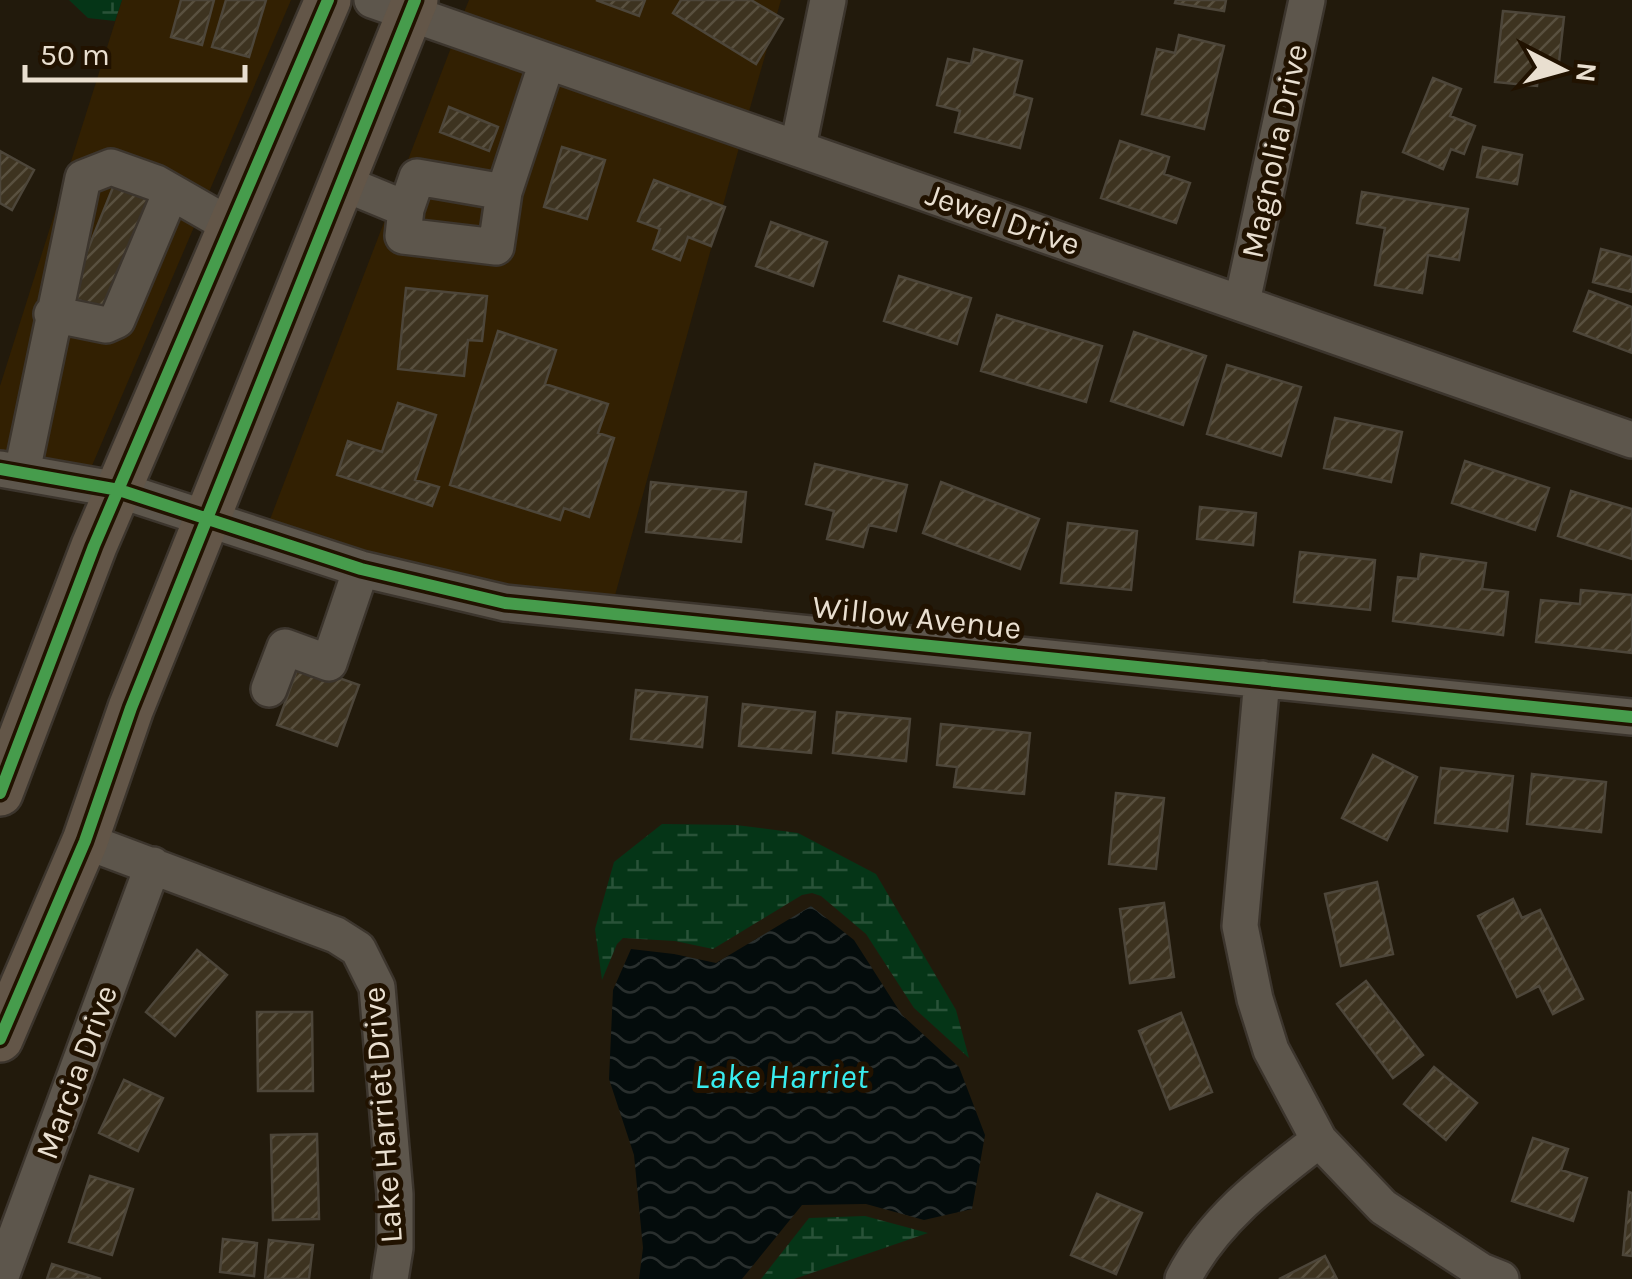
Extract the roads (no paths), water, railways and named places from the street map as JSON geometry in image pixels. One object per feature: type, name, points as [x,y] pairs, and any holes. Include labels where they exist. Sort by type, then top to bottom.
[{"type":"main road","points":[[0,794],[119,490],[328,0]]},
{"type":"main road","points":[[0,1039],[85,841],[131,708],[343,183],[399,5]]},
{"type":"street","points":[[798,148],[828,0]]},
{"type":"street","name":"Magnolia Drive","points":[[1242,302],[1306,0]]},
{"type":"street","name":"Jewel Drive","points":[[399,5],[547,62],[1632,440]]},
{"type":"street","points":[[504,192],[417,177],[406,209],[403,236],[496,247],[504,192],[547,62]]},
{"type":"street","points":[[11,470],[83,178],[110,167],[156,183],[231,226]]},
{"type":"street","points":[[343,183],[406,209]]},
{"type":"street","points":[[52,314],[106,325],[117,320],[171,192]]},
{"type":"street","name":"Willow Avenue","points":[[11,470],[119,490],[361,569],[505,603],[1632,716]]},
{"type":"street","points":[[270,689],[285,647],[329,663],[361,569]]},
{"type":"street","points":[[1262,679],[1240,926],[1254,999],[1271,1050],[1319,1140],[1383,1207],[1500,1279]]},
{"type":"street","name":"Lake Harriet Drive","points":[[85,841],[336,935],[358,948],[377,988],[395,1194],[395,1248],[390,1279]]},
{"type":"street","name":"Marcia Drive","points":[[0,1279],[152,866]]},
{"type":"street","points":[[1183,1279],[1220,1223],[1319,1140]]},
{"type":"water","name":"Lake Harriet","points":[[811,906],[854,940],[902,1015],[959,1067],[985,1135],[972,1209],[924,1220],[866,1204],[802,1205],[742,1279],[639,1279],[643,1248],[634,1155],[609,1079],[613,990],[631,949],[716,963]]}]
